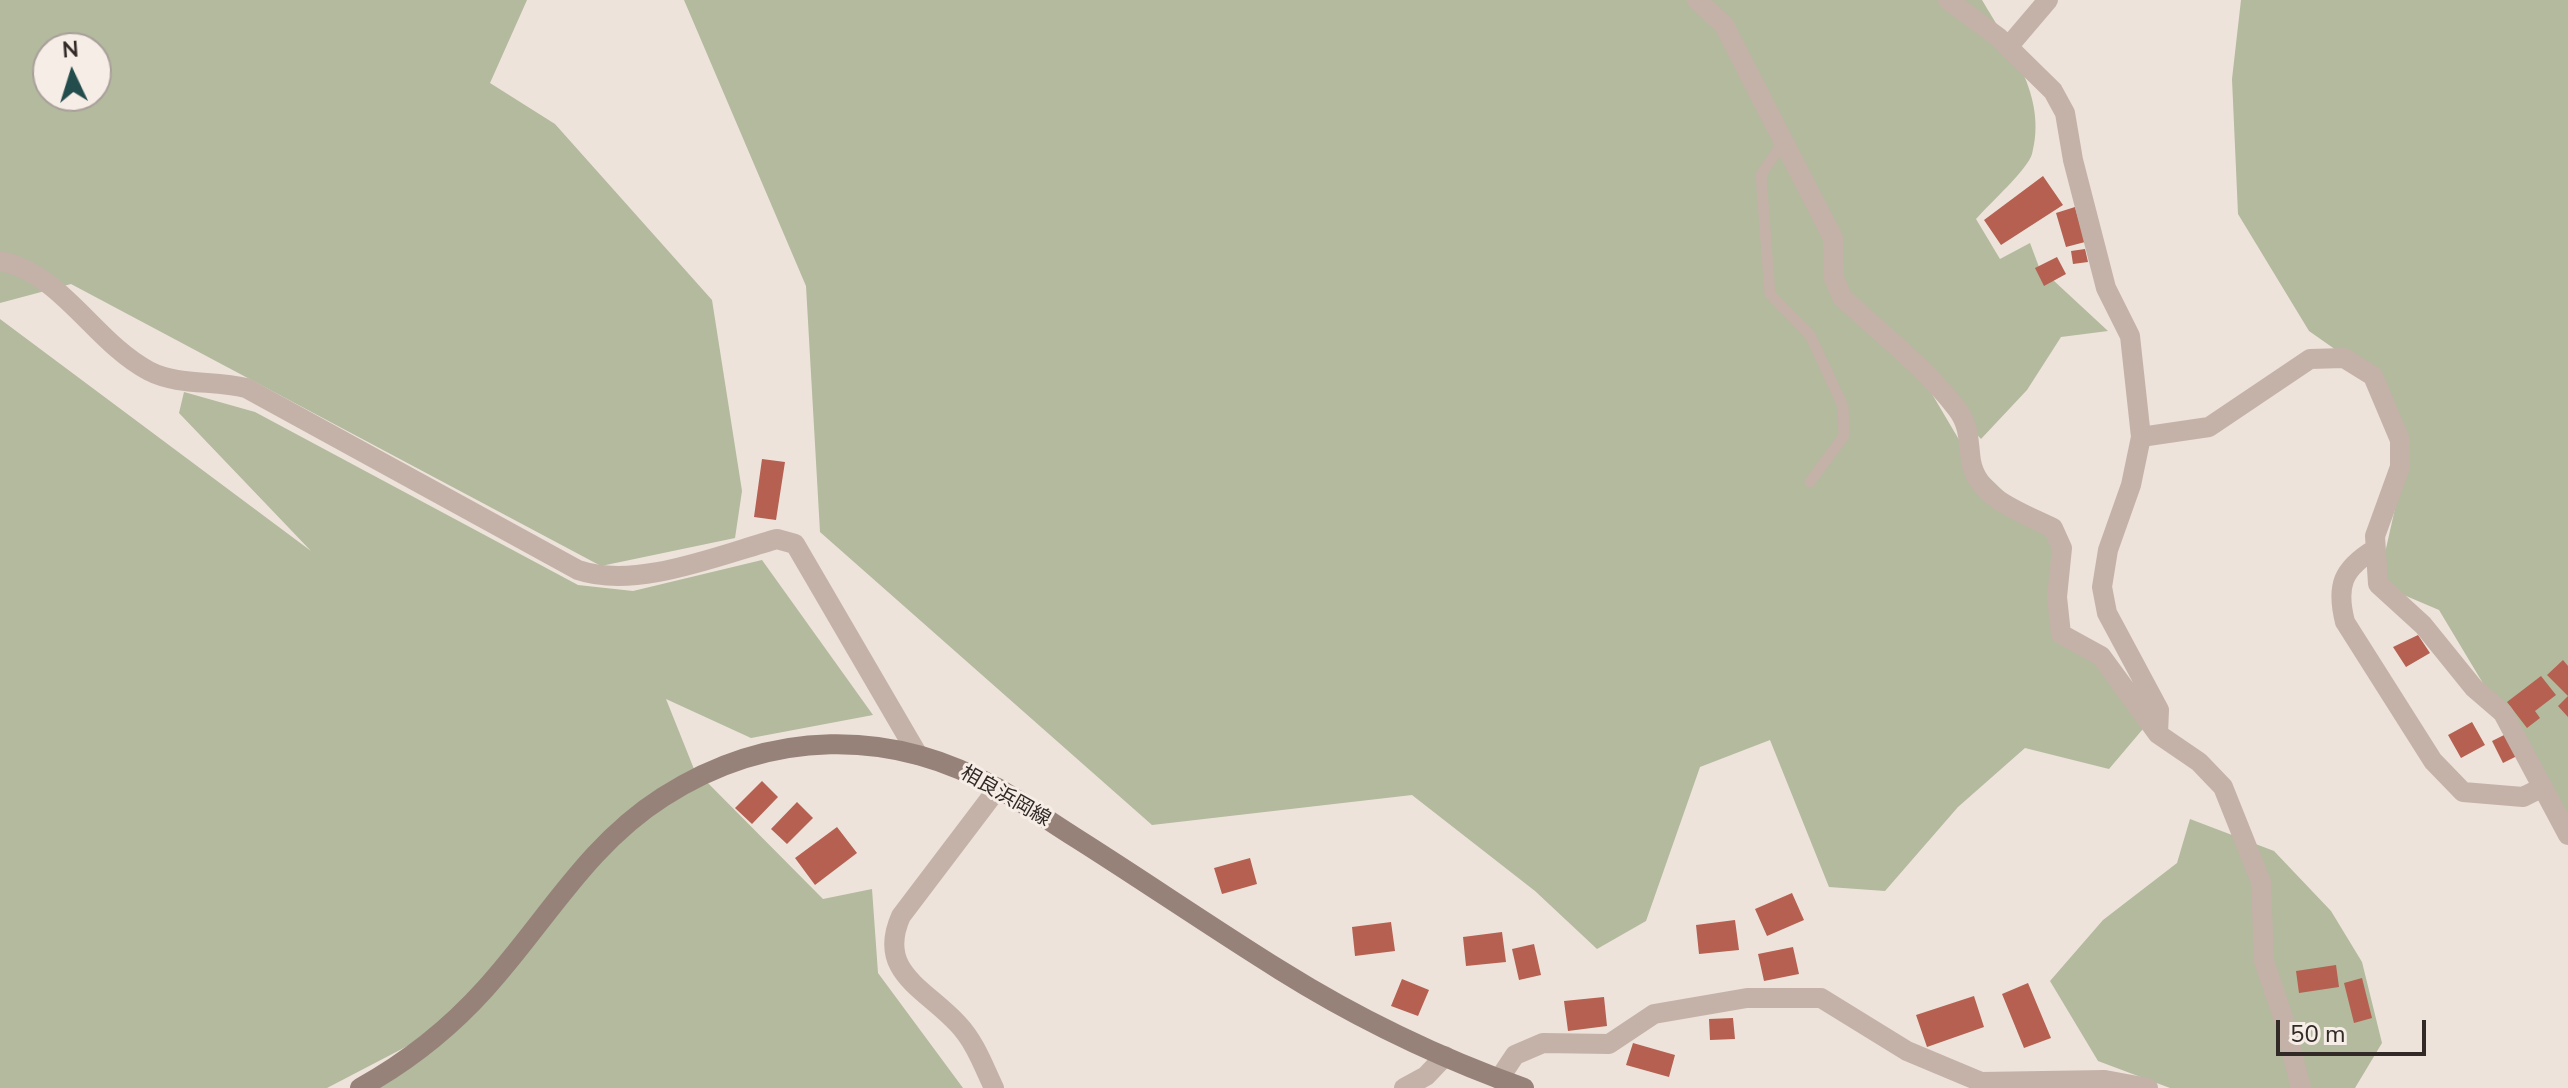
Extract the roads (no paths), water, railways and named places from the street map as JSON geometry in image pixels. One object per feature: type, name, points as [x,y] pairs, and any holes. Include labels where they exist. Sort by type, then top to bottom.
[{"type":"main road","name":"相良浜岡線","points":[[360,1088],[387,1074],[443,1032],[486,988],[591,856],[621,826],[702,774],[781,749],[844,742],[880,745],[918,755],[998,788],[1282,972],[1445,1056],[1524,1088]]},
{"type":"street","points":[[1697,0],[1724,25],[1833,238],[1834,278],[1842,297],[1959,412],[1970,435],[1971,460],[1979,486],[2053,528],[2062,548],[2057,597],[2061,634],[2101,656],[2158,734],[2199,762],[2223,787],[2261,882],[2264,961],[2283,1017],[2301,1088]]},
{"type":"street","points":[[1948,0],[2008,47],[2053,91],[2065,113],[2073,160],[2106,288],[2130,336],[2141,437],[2131,485],[2108,550],[2102,587],[2107,613],[2159,710],[2158,734]]},
{"type":"street","points":[[2008,47],[2048,0]]},
{"type":"street","points":[[0,261],[36,274],[129,358],[149,371],[173,380],[224,382],[246,388],[578,570],[598,576],[627,578],[777,539],[795,544],[918,755]]},
{"type":"street","points":[[2141,437],[2209,427],[2310,359],[2344,358],[2373,376],[2400,440],[2400,467],[2375,536],[2378,584],[2404,605],[2474,688],[2503,713],[2568,835]]},
{"type":"street","points":[[2375,549],[2357,560],[2343,581],[2338,597],[2345,622],[2433,761],[2463,792],[2523,797],[2543,787]]},
{"type":"street","points":[[994,1088],[973,1043],[956,1022],[920,992],[893,956],[893,933],[901,916],[998,788]]},
{"type":"street","points":[[1499,1079],[1515,1055],[1543,1043],[1609,1044],[1654,1014],[1747,998],[1821,998],[1907,1051],[1981,1082],[2105,1080],[2148,1088]]},
{"type":"street","points":[[1404,1088],[1426,1076],[1445,1056]]},
{"type":"lane","points":[[1783,142],[1761,175],[1770,294],[1810,335],[1843,406],[1844,436],[1810,482]]}]
